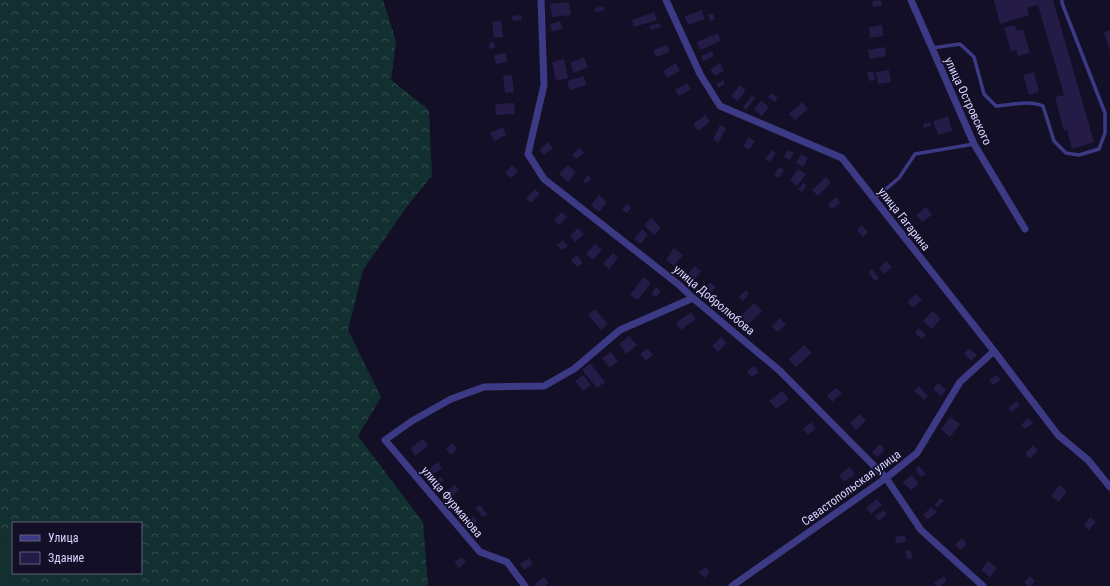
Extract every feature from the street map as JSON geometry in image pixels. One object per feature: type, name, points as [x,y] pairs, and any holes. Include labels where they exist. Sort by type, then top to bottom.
[{"type":"street","name":"улица Добролюбова","points":[[541,0],[544,85],[528,154],[544,179],[678,284],[780,370],[886,478],[921,530],[983,586]]},
{"type":"street","name":"улица Гагарина","points":[[666,0],[700,74],[720,106],[842,158],[1058,435],[1088,460],[1110,487]]},
{"type":"street","name":"улица Островского","points":[[911,0],[974,144],[1025,229]]},
{"type":"street","name":"улица Фурманова","points":[[525,586],[507,562],[480,552],[385,440],[412,421],[450,399],[484,387],[544,386],[574,369],[599,346],[620,330],[693,298]]},
{"type":"street","name":"Севастопольская улица","points":[[732,586],[886,478],[917,453],[960,382],[994,351]]},
{"type":"lane","points":[[932,48],[960,44],[974,57],[984,94],[996,106],[1037,103],[1043,106],[1054,141],[1066,153],[1079,155],[1099,149],[1105,133],[1105,113],[1062,0]]},
{"type":"lane","points":[[874,199],[899,178],[915,154],[974,144]]},
{"type":"green space","points":[[0,0],[383,0],[396,41],[391,80],[429,110],[432,176],[408,205],[363,270],[348,330],[381,397],[358,436],[423,522],[428,586],[9,586],[14,574],[142,574],[142,522],[12,522],[12,537],[0,540]]},
{"type":"green space","points":[[12,537],[12,574],[14,574],[9,586],[0,586],[0,540]]},
{"type":"building","points":[[881,0],[882,6],[873,7],[872,1]]},
{"type":"building","points":[[994,0],[1053,0],[1094,142],[1072,149],[1067,130],[1064,131],[1055,97],[1064,95],[1038,5],[1027,8],[1029,15],[1000,24]]},
{"type":"building","points":[[569,2],[571,15],[552,17],[550,4]]},
{"type":"building","points":[[604,6],[604,11],[595,12],[595,8]]},
{"type":"building","points":[[702,10],[705,19],[688,25],[685,16]]},
{"type":"building","points":[[654,12],[657,20],[634,27],[632,20]]},
{"type":"building","points":[[713,13],[715,20],[710,21],[708,15]]},
{"type":"building","points":[[521,15],[522,20],[513,21],[512,16]]},
{"type":"building","points":[[501,21],[503,37],[494,38],[492,22]]},
{"type":"building","points":[[560,21],[563,28],[552,32],[550,24]]},
{"type":"building","points":[[659,23],[661,27],[651,30],[649,26]]},
{"type":"building","points":[[882,25],[883,36],[870,38],[869,27]]},
{"type":"building","points":[[1015,25],[1017,31],[1023,29],[1030,53],[1018,56],[1016,50],[1011,51],[1004,28]]},
{"type":"building","points":[[1110,30],[1110,51],[1104,32]]},
{"type":"building","points":[[718,33],[721,41],[700,50],[697,42]]},
{"type":"building","points":[[494,42],[495,48],[490,49],[489,43]]},
{"type":"building","points":[[667,45],[670,52],[656,57],[653,50]]},
{"type":"building","points":[[885,47],[886,56],[870,59],[868,50]]},
{"type":"building","points":[[712,51],[714,56],[703,61],[701,56]]},
{"type":"building","points":[[506,53],[507,62],[496,64],[494,55]]},
{"type":"building","points":[[584,57],[588,67],[574,73],[570,63]]},
{"type":"building","points":[[564,59],[568,78],[556,81],[552,62]]},
{"type":"building","points":[[676,63],[680,71],[667,78],[663,71]]},
{"type":"building","points":[[720,63],[724,71],[715,76],[710,69]]},
{"type":"building","points":[[889,70],[891,82],[878,84],[876,72]]},
{"type":"building","points":[[873,71],[875,80],[869,81],[867,72]]},
{"type":"building","points":[[1034,72],[1039,92],[1029,95],[1023,75]]},
{"type":"building","points":[[512,75],[514,92],[505,93],[503,76]]},
{"type":"building","points":[[584,76],[586,85],[570,90],[567,81]]},
{"type":"building","points":[[723,80],[725,84],[718,88],[716,84]]},
{"type":"building","points":[[687,83],[691,89],[679,96],[675,90]]},
{"type":"building","points":[[740,85],[746,90],[738,101],[731,96]]},
{"type":"building","points":[[771,93],[778,98],[775,102],[768,97]]},
{"type":"building","points":[[752,95],[755,98],[746,110],[743,107]]},
{"type":"building","points":[[761,100],[769,107],[762,116],[754,110]]},
{"type":"building","points":[[802,102],[808,109],[795,120],[789,114]]},
{"type":"building","points":[[514,103],[515,114],[496,115],[495,104]]},
{"type":"building","points":[[705,115],[710,122],[698,131],[693,124]]},
{"type":"building","points":[[948,116],[952,131],[938,135],[933,121]]},
{"type":"building","points":[[930,122],[931,126],[924,128],[923,124]]},
{"type":"building","points":[[720,125],[726,128],[718,143],[713,139]]},
{"type":"building","points":[[503,127],[506,135],[494,141],[490,133]]},
{"type":"building","points":[[749,137],[755,141],[749,150],[743,146]]},
{"type":"building","points":[[548,142],[553,148],[544,155],[539,150]]},
{"type":"building","points":[[579,148],[584,152],[577,159],[572,155]]},
{"type":"building","points":[[772,150],[776,153],[770,162],[765,159]]},
{"type":"building","points":[[788,150],[794,153],[790,160],[784,157]]},
{"type":"building","points":[[801,154],[808,158],[803,167],[796,163]]},
{"type":"building","points":[[512,165],[518,171],[511,178],[505,173]]},
{"type":"building","points":[[568,165],[576,172],[568,182],[559,174]]},
{"type":"building","points":[[779,167],[784,170],[779,178],[774,175]]},
{"type":"building","points":[[798,169],[806,174],[797,186],[790,180]]},
{"type":"building","points":[[588,175],[591,178],[586,184],[583,181]]},
{"type":"building","points":[[826,177],[831,183],[818,196],[812,190]]},
{"type":"building","points":[[803,183],[807,186],[802,192],[798,189]]},
{"type":"building","points":[[535,189],[540,194],[531,203],[526,198]]},
{"type":"building","points":[[599,195],[607,202],[599,212],[591,205]]},
{"type":"building","points":[[836,197],[840,203],[832,209],[828,204]]},
{"type":"building","points":[[627,204],[631,208],[627,213],[622,210]]},
{"type":"building","points":[[926,207],[932,215],[922,222],[916,215]]},
{"type":"building","points":[[562,212],[567,217],[559,225],[554,220]]},
{"type":"building","points":[[651,218],[661,228],[654,235],[644,225]]},
{"type":"building","points":[[862,225],[868,232],[863,237],[857,230]]},
{"type":"building","points":[[578,228],[584,234],[575,242],[570,236]]},
{"type":"building","points":[[642,229],[648,234],[641,244],[634,239]]},
{"type":"building","points":[[563,240],[568,246],[562,250],[557,245]]},
{"type":"building","points":[[595,244],[602,250],[593,260],[586,254]]},
{"type":"building","points":[[674,248],[683,255],[674,266],[666,260]]},
{"type":"building","points":[[613,253],[618,258],[609,269],[603,264]]},
{"type":"building","points":[[577,255],[583,263],[577,267],[571,260]]},
{"type":"building","points":[[886,261],[892,267],[884,274],[879,268]]},
{"type":"building","points":[[694,266],[701,271],[693,282],[686,277]]},
{"type":"building","points":[[872,269],[879,278],[875,281],[868,272]]},
{"type":"building","points":[[644,277],[651,283],[638,300],[630,295]]},
{"type":"building","points":[[710,282],[716,287],[709,296],[703,291]]},
{"type":"building","points":[[656,287],[661,291],[656,297],[651,294]]},
{"type":"building","points":[[746,290],[749,294],[743,301],[739,297]]},
{"type":"building","points":[[916,294],[922,300],[913,308],[907,302]]},
{"type":"building","points":[[754,303],[762,311],[744,328],[736,321]]},
{"type":"building","points":[[595,309],[608,324],[601,330],[588,315]]},
{"type":"building","points":[[932,311],[941,318],[932,329],[923,321]]},
{"type":"building","points":[[691,312],[696,319],[681,330],[676,323]]},
{"type":"building","points":[[779,318],[786,324],[778,332],[772,327]]},
{"type":"building","points":[[918,328],[926,334],[922,339],[915,333]]},
{"type":"building","points":[[629,336],[637,345],[626,354],[619,344]]},
{"type":"building","points":[[721,337],[727,343],[718,352],[712,346]]},
{"type":"building","points":[[804,345],[812,353],[796,367],[789,359]]},
{"type":"building","points":[[647,348],[653,355],[646,361],[640,354]]},
{"type":"building","points":[[969,348],[977,355],[971,361],[964,354]]},
{"type":"building","points":[[611,352],[618,361],[610,368],[602,358]]},
{"type":"building","points":[[590,363],[605,382],[597,388],[582,370]]},
{"type":"building","points":[[755,366],[759,373],[751,377],[747,371]]},
{"type":"building","points":[[583,375],[591,385],[583,391],[575,381]]},
{"type":"building","points":[[997,375],[1001,380],[993,385],[989,380]]},
{"type":"building","points":[[938,383],[946,390],[941,396],[933,389]]},
{"type":"building","points":[[919,386],[928,396],[924,400],[914,391]]},
{"type":"building","points":[[836,388],[842,393],[832,402],[827,396]]},
{"type":"building","points":[[782,391],[789,399],[776,409],[769,401]]},
{"type":"building","points":[[1016,401],[1020,406],[1011,412],[1008,408]]},
{"type":"building","points":[[860,414],[866,421],[856,430],[850,423]]},
{"type":"building","points":[[950,417],[960,424],[950,437],[941,429]]},
{"type":"building","points":[[1028,418],[1033,423],[1025,429],[1021,425]]},
{"type":"building","points":[[811,422],[816,428],[808,435],[803,429]]},
{"type":"building","points":[[423,439],[428,446],[415,456],[410,448]]},
{"type":"building","points":[[452,443],[457,449],[451,455],[446,449]]},
{"type":"building","points":[[880,444],[885,450],[877,457],[872,452]]},
{"type":"building","points":[[1033,445],[1038,450],[1030,459],[1025,454]]},
{"type":"building","points":[[438,462],[442,468],[433,475],[428,470]]},
{"type":"building","points":[[919,466],[926,474],[921,477],[915,470]]},
{"type":"building","points":[[850,467],[855,474],[844,482],[839,475]]},
{"type":"building","points":[[912,475],[919,484],[911,490],[903,482]]},
{"type":"building","points":[[441,477],[444,481],[437,485],[435,480]]},
{"type":"building","points":[[455,485],[459,490],[450,498],[445,492]]},
{"type":"building","points":[[1059,485],[1067,491],[1059,502],[1051,496]]},
{"type":"building","points":[[941,498],[944,501],[937,507],[934,505]]},
{"type":"building","points":[[877,499],[882,505],[871,514],[866,508]]},
{"type":"building","points":[[480,505],[487,514],[483,517],[475,508]]},
{"type":"building","points":[[931,507],[937,512],[928,520],[923,515]]},
{"type":"building","points":[[884,510],[887,514],[879,521],[875,516]]},
{"type":"building","points":[[473,516],[477,521],[474,524],[469,519]]},
{"type":"building","points":[[1090,517],[1096,522],[1089,530],[1084,525]]},
{"type":"building","points":[[905,535],[906,542],[896,543],[895,537]]},
{"type":"building","points":[[962,538],[967,544],[961,550],[955,545]]},
{"type":"building","points":[[910,549],[913,558],[907,559],[905,551]]},
{"type":"building","points":[[462,557],[466,562],[459,568],[454,562]]},
{"type":"building","points":[[529,558],[533,564],[524,570],[520,564]]},
{"type":"building","points":[[988,561],[997,568],[990,577],[981,570]]},
{"type":"building","points":[[706,567],[710,573],[704,578],[699,572]]},
{"type":"building","points":[[944,576],[947,581],[940,586],[936,586],[934,583]]},
{"type":"building","points":[[1030,576],[1035,581],[1031,586],[1028,586],[1024,582]]},
{"type":"building","points":[[544,577],[549,583],[545,586],[536,586],[535,584]]}]
